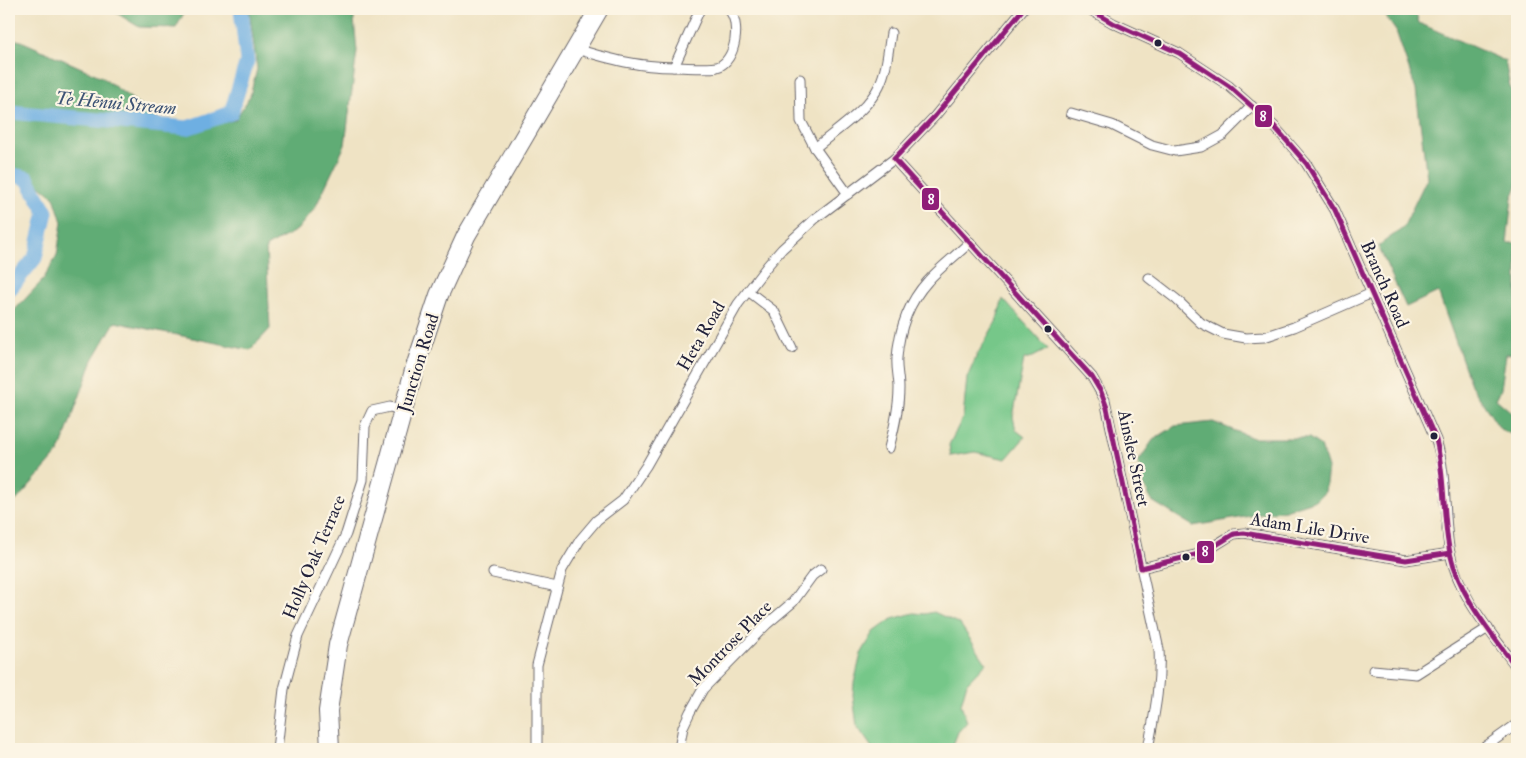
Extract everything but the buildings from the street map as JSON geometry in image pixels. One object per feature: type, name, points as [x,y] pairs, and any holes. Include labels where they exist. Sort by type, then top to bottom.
[{"type":"highway","name":"Junction Road","points":[[330,749],[328,711],[338,645],[415,366],[439,295],[466,236],[599,9]]},
{"type":"street","points":[[674,67],[700,9]]},
{"type":"street","points":[[576,49],[626,63],[660,67],[718,67],[728,60],[736,35],[735,23],[731,11],[728,9]]},
{"type":"street","name":"Heta Road","points":[[538,749],[537,665],[562,570],[580,540],[598,520],[623,500],[646,466],[738,304],[768,265],[794,237],[816,218],[894,159],[935,116],[1023,9]]},
{"type":"street","name":"Branch Road","points":[[1089,9],[1113,23],[1179,53],[1229,86],[1274,126],[1306,163],[1334,210],[1436,440],[1440,452],[1445,484],[1450,553],[1460,584],[1488,628],[1517,668]]},
{"type":"street","points":[[815,148],[866,105],[879,87],[886,64],[891,33]]},
{"type":"street","points":[[800,79],[801,121],[815,148],[848,194]]},
{"type":"street","points":[[1071,113],[1112,125],[1152,145],[1175,151],[1202,147],[1223,135],[1252,106]]},
{"type":"street","name":"Ainslee Street","points":[[894,159],[1092,377],[1102,392],[1156,635],[1160,665],[1148,749]]},
{"type":"street","points":[[888,448],[896,422],[899,389],[897,360],[905,318],[915,299],[928,281],[970,242]]},
{"type":"street","points":[[1149,278],[1176,299],[1201,323],[1223,334],[1246,338],[1264,337],[1294,327],[1372,293]]},
{"type":"street","points":[[748,291],[774,310],[792,348]]},
{"type":"street","name":"Holly Oak Terrace","points":[[278,749],[284,689],[298,636],[346,534],[363,480],[364,426],[372,411],[390,407],[404,411]]},
{"type":"street","name":"Adam Lile Drive","points":[[1141,568],[1203,553],[1234,534],[1244,533],[1406,560],[1450,553]]},
{"type":"street","name":"Montrose Place","points":[[679,749],[683,728],[703,689],[767,624],[793,602],[812,576],[820,569]]},
{"type":"street","points":[[493,572],[558,587]]},
{"type":"street","points":[[1373,670],[1416,674],[1488,628]]},
{"type":"street","points":[[1482,749],[1517,724]]},
{"type":"green space","points":[[110,9],[186,9],[176,28],[139,27]]},
{"type":"green space","points":[[249,9],[353,9],[357,51],[345,145],[315,208],[297,230],[266,247],[270,329],[250,350],[115,322],[93,360],[59,452],[15,502],[9,504],[9,316],[43,280],[57,255],[62,222],[54,197],[32,179],[9,173],[9,38],[21,41],[102,77],[167,125],[205,126],[235,120],[250,96],[257,69]]},
{"type":"green space","points":[[1380,9],[1415,9],[1419,23],[1505,61],[1510,87],[1517,99],[1517,186],[1512,198],[1507,243],[1517,243],[1517,353],[1506,354],[1501,389],[1496,399],[1517,417],[1517,437],[1500,429],[1471,385],[1438,292],[1406,307],[1378,246],[1403,228],[1427,178],[1416,90],[1396,31]]},
{"type":"green space","points":[[1003,299],[1048,349],[1033,357],[1024,359],[1013,417],[1016,430],[1025,437],[1006,459],[975,452],[951,456],[949,445],[963,417],[967,378],[977,355],[996,322]]},
{"type":"green space","points":[[1213,422],[1253,438],[1309,438],[1321,446],[1328,468],[1325,492],[1316,500],[1285,510],[1193,526],[1152,501],[1142,482],[1138,462],[1153,440],[1175,426]]},
{"type":"green space","points":[[934,612],[960,624],[986,663],[967,683],[961,704],[967,722],[958,732],[953,745],[948,749],[873,749],[857,726],[853,696],[861,654],[874,632],[892,619],[914,613],[925,614]]},
{"type":"waterway","name":"Te Hēnui Stream","points":[[9,112],[187,128],[231,113],[247,61],[241,9]]},
{"type":"waterway","name":"Te Hēnui Stream","points":[[9,174],[27,178],[46,212],[35,258],[9,290]]},
{"type":"transit line","name":"8","points":[[1023,9],[935,116],[894,159],[1092,377],[1101,392],[1107,408],[1141,568],[1203,553],[1234,534],[1244,533],[1406,560],[1450,553]]},
{"type":"transit line","name":"8","points":[[1089,9],[1113,23],[1179,53],[1229,86],[1274,126],[1306,163],[1335,210],[1436,440],[1450,553],[1461,585],[1487,628],[1517,668]]}]
